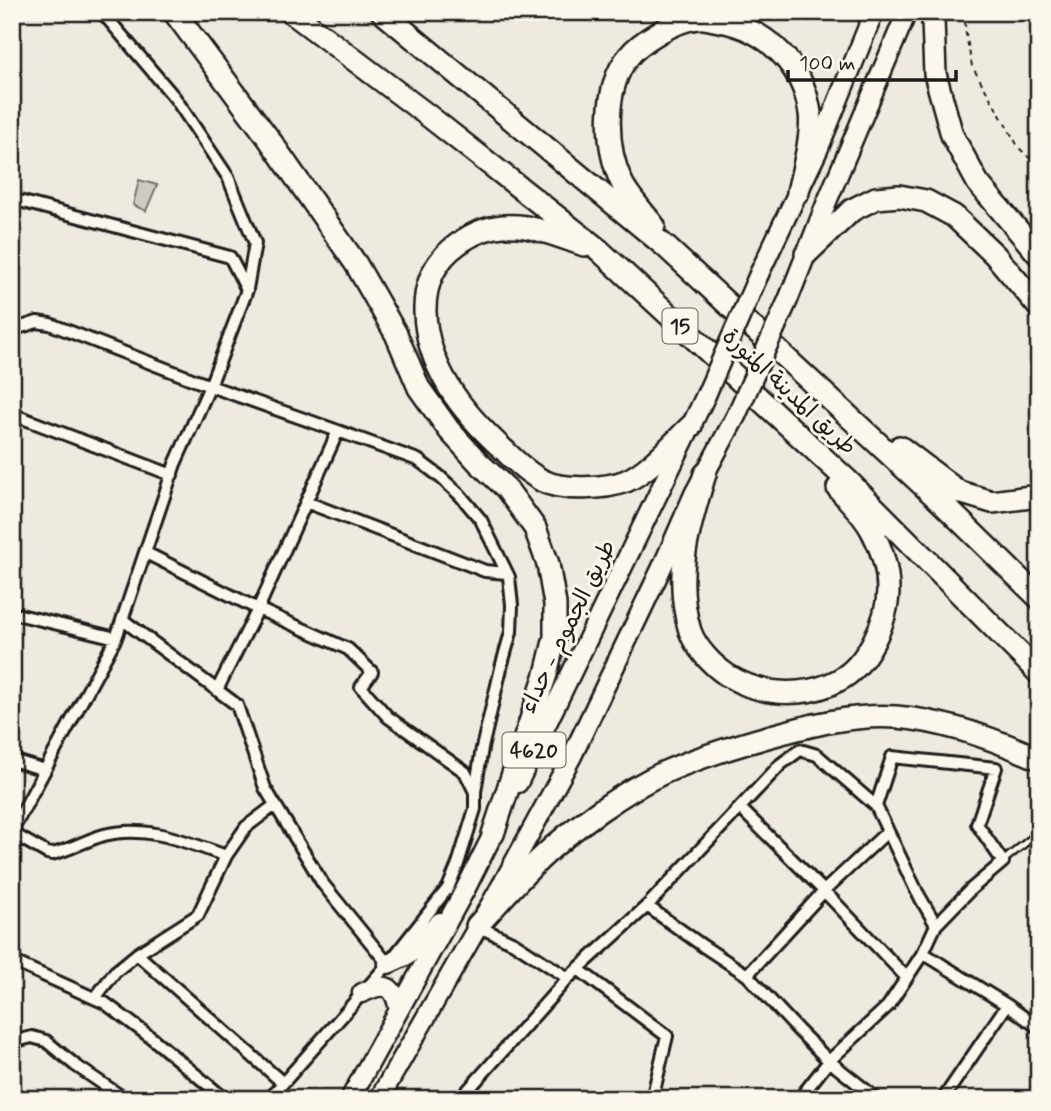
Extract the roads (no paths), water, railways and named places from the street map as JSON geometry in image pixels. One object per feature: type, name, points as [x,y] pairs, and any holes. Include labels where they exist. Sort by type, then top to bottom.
[{"type":"highway","points":[[174,12],[270,139],[356,264],[396,334],[419,388],[449,430],[506,488],[536,528],[548,564],[555,604],[555,637],[546,674],[493,834]]},
{"type":"highway","name":"طريق المدينة المنورة","points":[[291,12],[599,250],[847,480],[1039,673]]},
{"type":"highway","name":"طريق المدينة المنورة","points":[[382,12],[666,247],[942,502],[1039,598]]},
{"type":"highway","points":[[935,12],[935,74],[952,135],[978,183],[1039,255]]},
{"type":"highway","points":[[694,273],[622,184],[611,148],[608,119],[612,94],[628,57],[647,39],[671,25],[699,18],[731,23],[751,31],[771,44],[792,64],[805,89],[811,116],[798,192]]},
{"type":"highway","points":[[806,254],[852,210],[876,198],[899,196],[926,201],[954,216],[995,255],[1039,307]]},
{"type":"highway","points":[[599,250],[519,226],[495,226],[468,236],[446,253],[430,280],[424,305],[428,341],[449,387],[479,427],[521,466],[544,482],[567,487],[589,488],[627,481],[691,426]]},
{"type":"highway","points":[[785,358],[959,492],[992,502],[1039,496]]},
{"type":"highway","points":[[705,474],[686,538],[682,573],[691,633],[702,652],[719,670],[759,690],[785,693],[812,691],[841,680],[864,658],[882,623],[888,591],[883,555],[870,527],[781,419]]},
{"type":"highway","points":[[477,926],[540,859],[625,794],[665,772],[731,747],[799,728],[853,718],[896,718],[941,724],[1039,760]]},
{"type":"main road","name":"طريق الجموم - حداء","points":[[350,1099],[461,898],[706,395],[818,149],[874,12]]},
{"type":"main road","points":[[806,254],[907,12]]},
{"type":"main road","name":"4620","points":[[379,1099],[572,756],[705,474],[736,416],[806,254]]},
{"type":"main road","points":[[388,964],[408,955],[461,898]]},
{"type":"main road","points":[[362,993],[377,986],[386,987],[395,995],[399,1010]]},
{"type":"street","points":[[102,12],[175,99],[228,177],[255,243],[247,290],[172,475],[116,638],[12,832],[52,854],[102,835],[126,830],[169,836],[226,856]]},
{"type":"street","points":[[12,199],[230,257],[247,290]]},
{"type":"street","points":[[12,330],[37,322],[50,324],[210,386],[418,460],[460,495],[481,520],[509,577],[511,632],[482,748],[475,809],[448,888],[388,964],[269,1099]]},
{"type":"street","points":[[12,414],[172,475]]},
{"type":"street","points":[[217,690],[258,609],[338,431]]},
{"type":"street","points":[[306,502],[485,571],[506,573]]},
{"type":"street","points":[[146,553],[258,609],[348,649],[372,671],[361,687],[388,717],[465,772],[475,792]]},
{"type":"street","points":[[12,613],[116,638]]},
{"type":"street","points":[[122,620],[237,705],[265,788],[323,884],[388,964]]},
{"type":"street","points":[[460,1099],[568,978],[647,906],[781,764],[800,750],[817,755],[876,806],[917,892],[936,925]]},
{"type":"street","points":[[799,1099],[829,1061],[888,1006],[923,953],[936,925],[971,889],[1003,862],[977,824],[996,768],[892,757],[876,806]]},
{"type":"street","points":[[12,760],[45,770]]},
{"type":"street","points":[[95,998],[115,972],[137,954],[198,915],[226,856],[246,827],[275,804]]},
{"type":"street","points":[[740,808],[824,891],[906,978]]},
{"type":"street","points":[[747,975],[824,891],[887,832]]},
{"type":"street","points":[[647,906],[747,975],[829,1061],[877,1099]]},
{"type":"street","points":[[477,926],[514,943],[568,978]]},
{"type":"street","points":[[923,953],[1038,1027]]},
{"type":"street","points":[[137,954],[283,1083]]},
{"type":"street","points":[[12,961],[105,1003],[225,1099]]},
{"type":"street","points":[[578,968],[667,1036],[652,1099]]},
{"type":"street","points":[[943,1099],[1007,1005]]},
{"type":"street","points":[[12,1042],[32,1037],[46,1041],[75,1065],[125,1099]]},
{"type":"lane","points":[[1003,862],[1039,832]]}]
